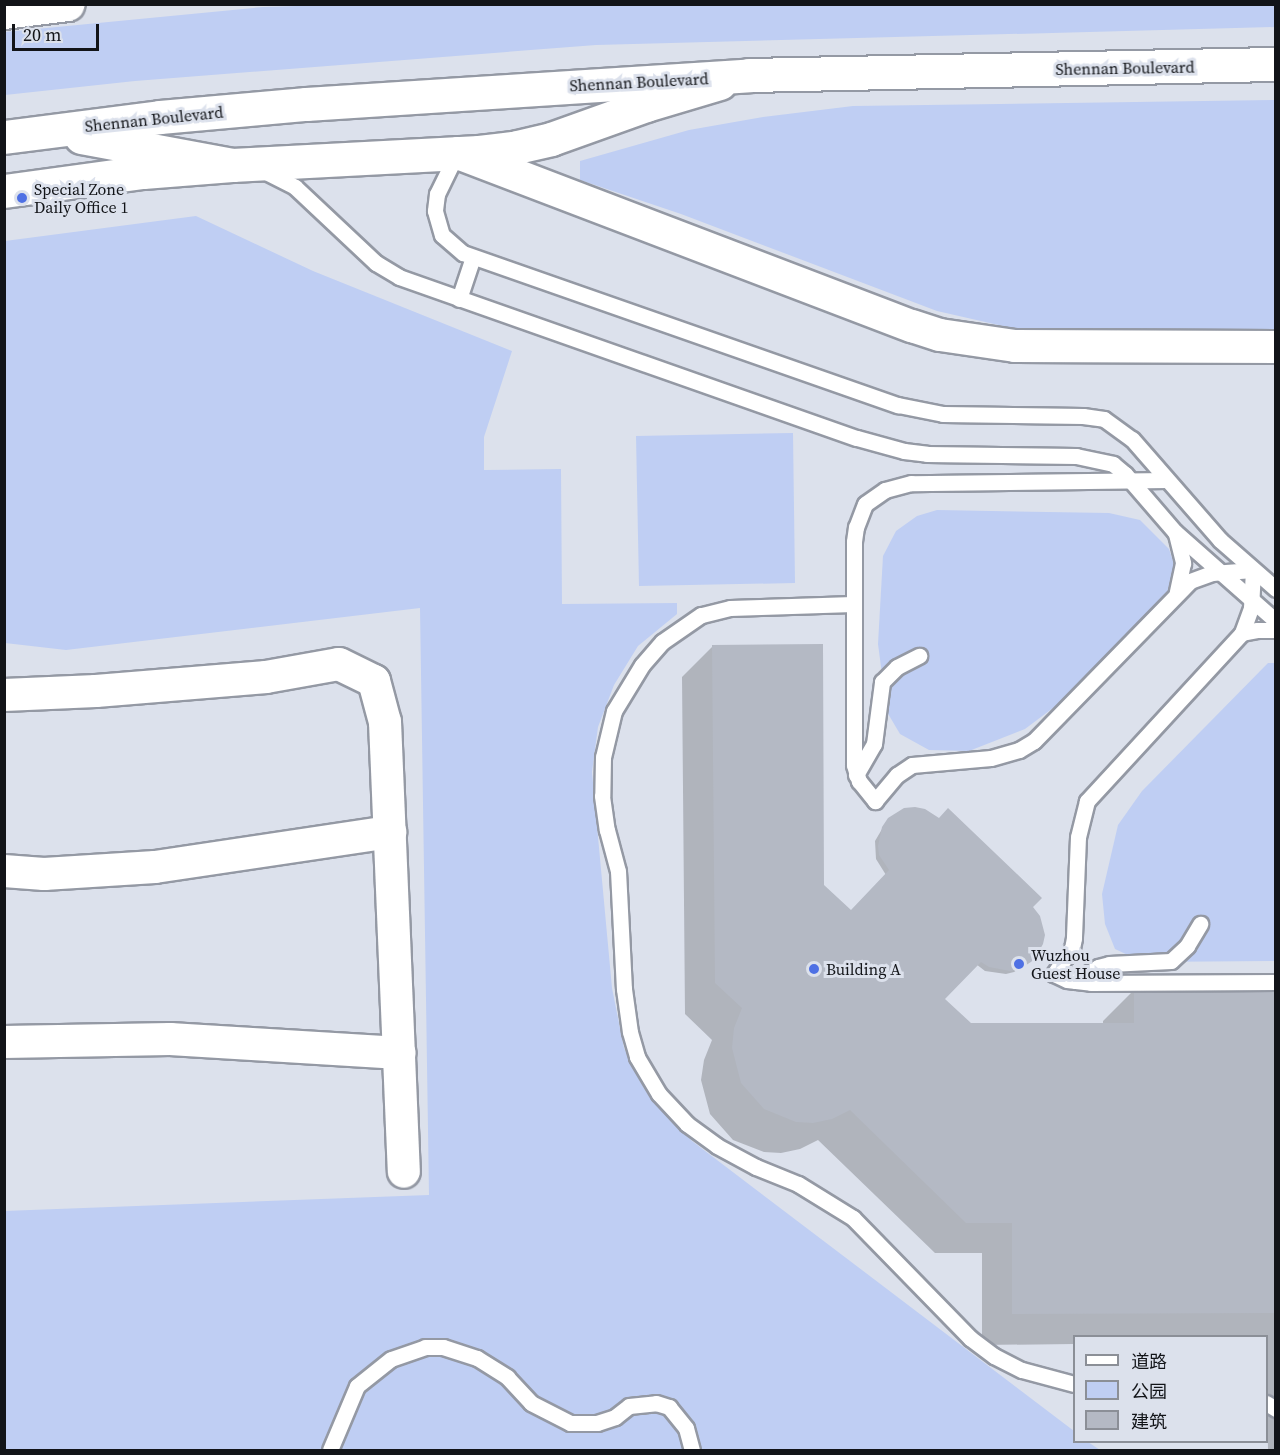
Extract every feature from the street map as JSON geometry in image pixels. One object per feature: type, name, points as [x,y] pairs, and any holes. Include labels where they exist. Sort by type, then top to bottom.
[{"type":"main road","points":[[4,12],[67,4]]},
{"type":"main road","name":"Shennan Boulevard","points":[[4,137],[306,104],[749,75],[1275,64]]},
{"type":"main road","points":[[4,190],[143,172],[457,153],[517,147],[551,138],[646,105],[749,75]]},
{"type":"main road","points":[[47,131],[232,165]]},
{"type":"street","points":[[457,153],[940,335],[1015,346],[1275,347]]},
{"type":"street","points":[[4,694],[96,691],[266,677],[339,664],[374,681],[385,722],[404,1172]]},
{"type":"street","points":[[4,871],[44,874],[155,867],[390,832]]},
{"type":"street","points":[[4,1042],[170,1039],[399,1053]]},
{"type":"lane","points":[[457,153],[437,194],[436,219],[447,242],[473,257],[898,405],[943,414],[1083,416],[1104,419],[1132,439],[1220,540],[1275,589]]},
{"type":"lane","points":[[232,165],[267,172],[285,180],[387,271],[459,299],[880,445],[927,454],[1086,457],[1113,464],[1131,481],[1175,532],[1275,621]]},
{"type":"lane","points":[[459,299],[473,257]]},
{"type":"lane","points":[[1167,480],[911,483],[885,490],[865,504],[856,527],[854,765],[856,775],[875,801],[897,775],[912,765],[1006,755],[1034,741],[1175,596],[1196,578],[1221,572],[1253,570]]},
{"type":"lane","points":[[1175,532],[1182,547],[1183,563],[1182,580],[1175,596]]},
{"type":"lane","points":[[1253,570],[1250,616],[1242,633],[1087,801],[1078,837],[1074,938],[1072,948],[1053,974],[1076,981],[1119,984],[1275,982]]},
{"type":"lane","points":[[854,604],[730,608],[701,615],[681,627],[656,650],[627,687],[614,711],[603,757],[602,796],[607,830],[618,871],[624,989],[630,1032],[637,1058],[659,1094],[687,1124],[717,1146],[756,1167],[806,1188],[854,1218],[970,1338],[994,1356],[1022,1370],[1073,1384]]},
{"type":"lane","points":[[1242,633],[1275,630]]},
{"type":"lane","points":[[856,775],[874,744],[882,682],[897,667],[919,656]]},
{"type":"lane","points":[[1076,981],[1098,967],[1109,964],[1171,961],[1187,946],[1200,924]]},
{"type":"lane","points":[[330,1450],[346,1406],[357,1386],[369,1374],[408,1351],[443,1347],[464,1352],[491,1365],[507,1377],[531,1403],[570,1423],[597,1423],[615,1416],[629,1406],[656,1404],[669,1407],[686,1428],[692,1450]]},
{"type":"green space","points":[[1275,4],[1276,27],[596,45],[135,81],[5,95],[5,32],[263,7]]},
{"type":"green space","points":[[1274,100],[1275,330],[1016,329],[937,311],[681,214],[580,180],[580,161],[689,130],[763,117],[853,106]]},
{"type":"green space","points":[[196,216],[313,271],[512,351],[484,437],[484,470],[561,469],[562,604],[677,603],[677,614],[638,646],[614,685],[598,727],[592,772],[612,988],[624,1048],[644,1088],[692,1141],[1073,1430],[1073,1443],[1090,1443],[1100,1450],[5,1450],[4,1211],[429,1195],[420,608],[66,650],[5,643],[5,241]]},
{"type":"green space","points":[[793,433],[795,583],[639,586],[636,436]]},
{"type":"green space","points":[[937,510],[1109,513],[1140,520],[1169,549],[1175,567],[1170,591],[1073,693],[1025,729],[969,751],[929,750],[900,734],[887,712],[878,644],[883,556],[896,531],[917,516]]},
{"type":"green space","points":[[1268,663],[1275,663],[1275,961],[1143,962],[1115,949],[1105,924],[1102,894],[1118,825],[1142,791]]},
{"type":"building","name":"Building A","points":[[823,644],[824,885],[851,910],[889,870],[879,855],[878,846],[882,827],[888,818],[904,808],[915,807],[925,809],[939,818],[948,808],[1042,898],[1033,907],[1040,916],[1045,935],[1034,960],[1020,969],[1010,971],[989,967],[981,962],[945,999],[971,1023],[1134,1023],[1134,988],[1276,988],[1276,1313],[1012,1314],[1012,1223],[966,1223],[850,1110],[832,1119],[813,1123],[796,1122],[764,1109],[741,1083],[732,1048],[734,1028],[742,1008],[715,983],[712,645]]},
{"type":"place","name":"Special Zone Daily Office 1","points":[[22,198]]},
{"type":"place","name":"Wuzhou Guest House","points":[[1019,964]]},
{"type":"place","name":"Building A","points":[[814,969]]}]
